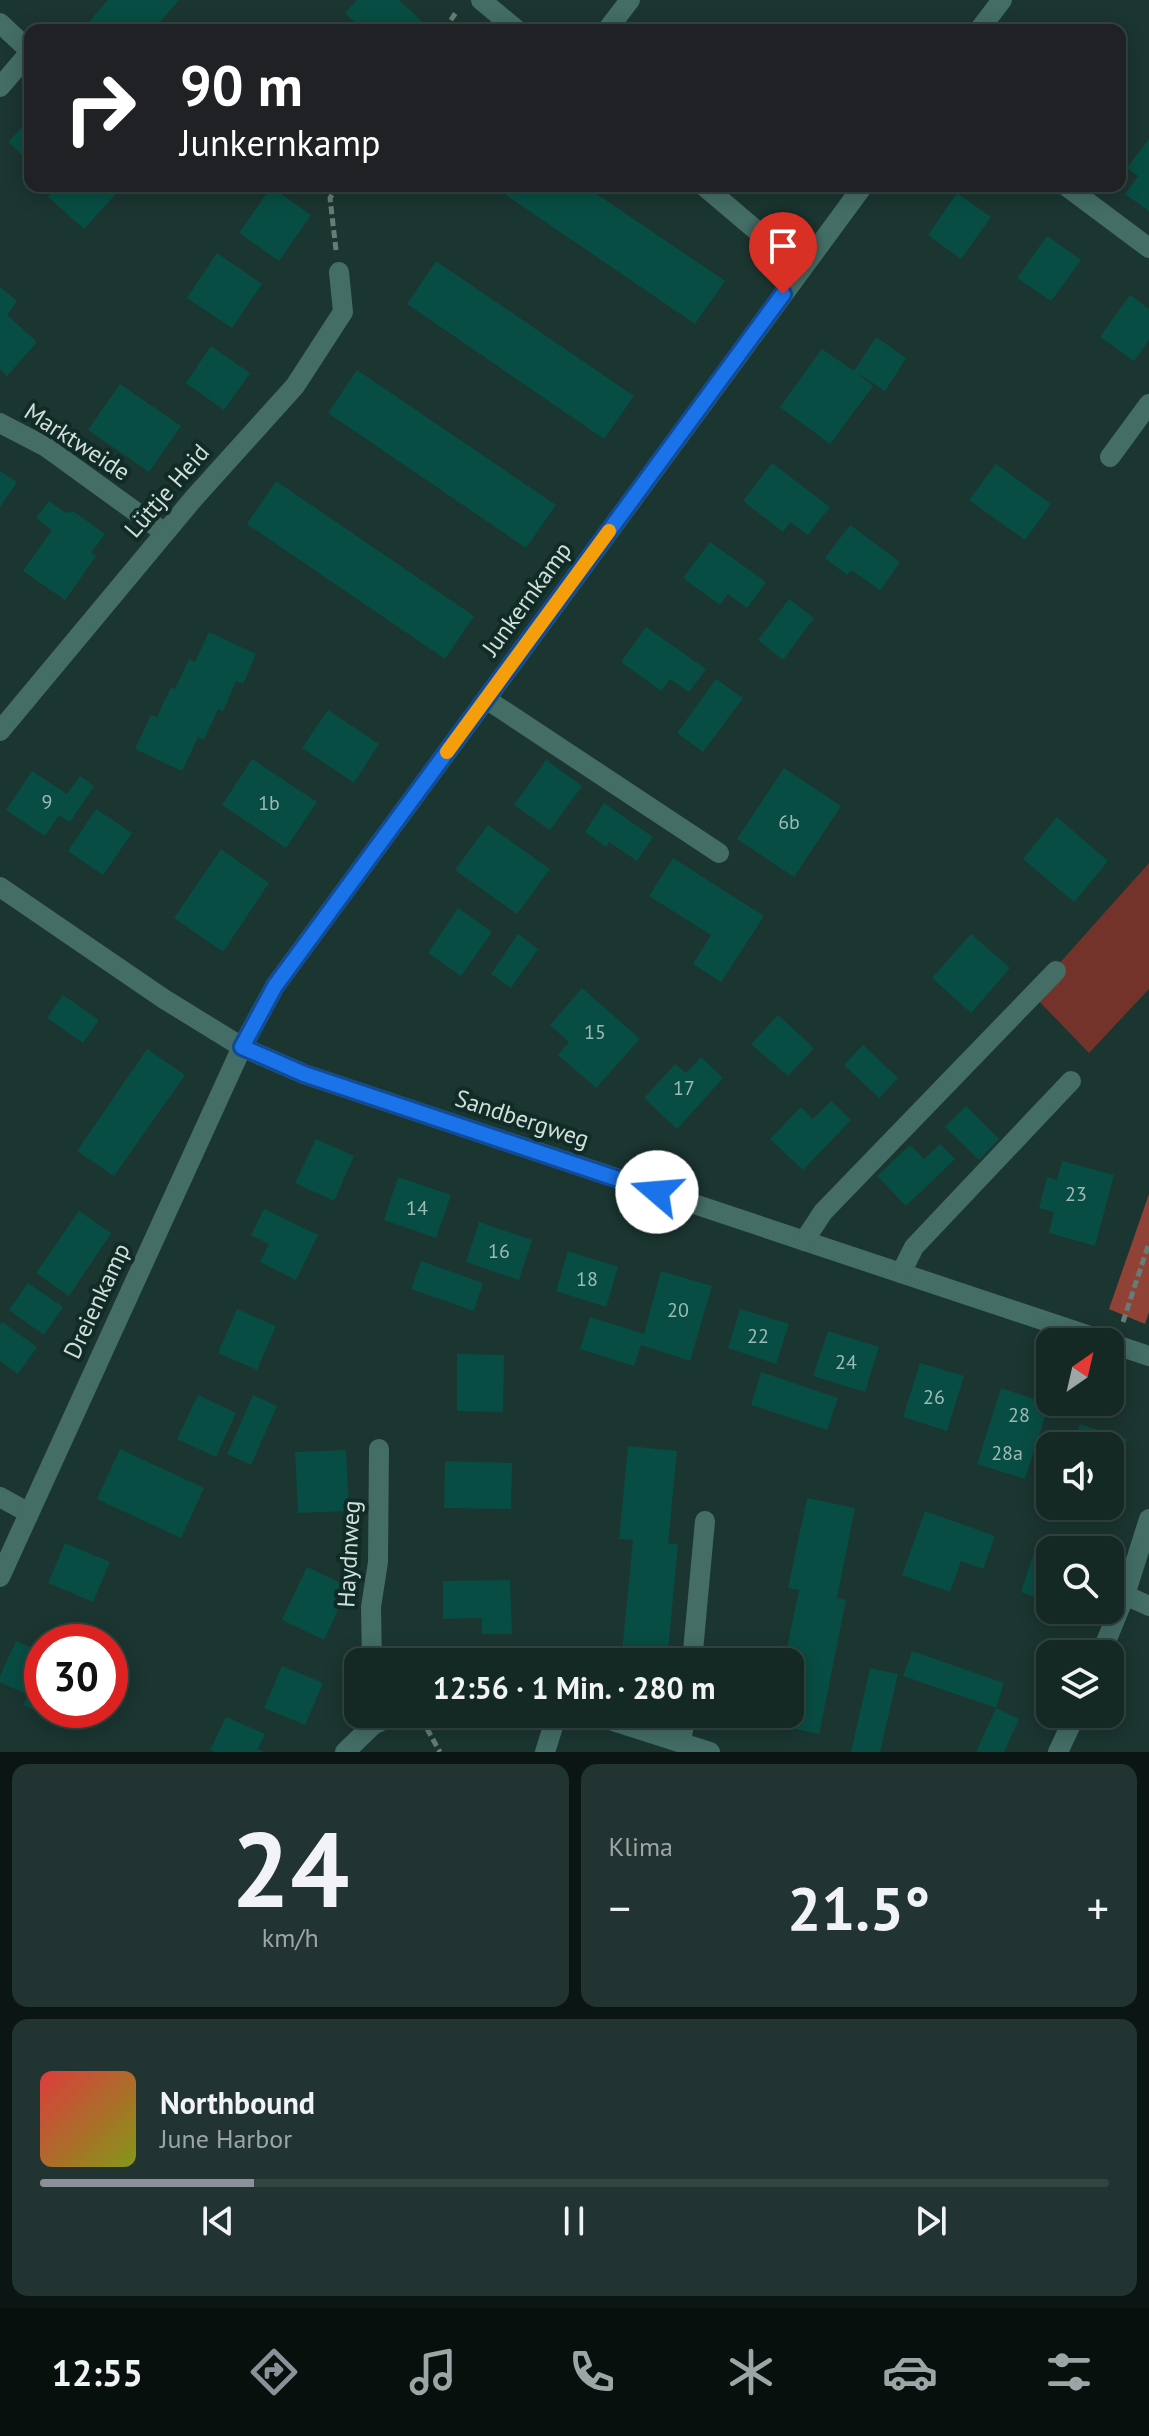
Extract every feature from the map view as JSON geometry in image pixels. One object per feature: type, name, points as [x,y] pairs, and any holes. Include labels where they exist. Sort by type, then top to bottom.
[{"type":"street","points":[[481,0],[510,24]]},
{"type":"street","points":[[612,24],[630,0]]},
{"type":"street","points":[[984,24],[1002,0]]},
{"type":"street","points":[[0,23],[24,46]]},
{"type":"street","points":[[0,87],[24,59]]},
{"type":"street","points":[[711,192],[802,269]]},
{"type":"street","name":"Junkernkamp","points":[[242,1047],[275,986],[859,192]]},
{"type":"street","points":[[1074,192],[1149,248]]},
{"type":"street","name":"Lüttje Heid","points":[[0,731],[165,533],[295,386],[343,312],[339,272]]},
{"type":"street","points":[[1110,457],[1149,404]]},
{"type":"street","name":"Marktweide","points":[[0,423],[46,447],[165,533]]},
{"type":"street","points":[[486,699],[719,853]]},
{"type":"street","name":"Sandbergweg","points":[[0,887],[164,999],[242,1047],[304,1074],[1066,1328]]},
{"type":"street","points":[[804,1241],[823,1212],[1056,971]]},
{"type":"street","name":"Dreienkamp","points":[[0,1577],[242,1047]]},
{"type":"street","points":[[901,1273],[914,1247],[1071,1081]]},
{"type":"street","name":"Sandbergweg","points":[[1124,1347],[1149,1356]]},
{"type":"street","name":"Haydnweg","points":[[372,1648],[371,1607],[378,1562],[379,1449]]},
{"type":"street","points":[[0,1497],[29,1513]]},
{"type":"street","points":[[1107,1640],[1125,1595],[1149,1519]]},
{"type":"street","points":[[693,1648],[705,1521]]},
{"type":"street","points":[[1125,1595],[1149,1606]]},
{"type":"street","points":[[345,1752],[365,1728]]},
{"type":"street","points":[[545,1752],[553,1728]]},
{"type":"street","points":[[638,1728],[710,1752]]},
{"type":"street","points":[[681,1741],[683,1728]]},
{"type":"street","points":[[1058,1752],[1069,1728]]},
{"type":"path","points":[[448,24],[465,0]]},
{"type":"path","points":[[334,192],[330,198],[339,272]]},
{"type":"path","points":[[1117,1328],[1149,1243]]},
{"type":"path","points":[[427,1728],[440,1752]]},
{"type":"shaded area","points":[[1149,863],[1149,989],[1089,1053],[1032,994]]},
{"type":"shaded area","points":[[1149,1194],[1149,1312],[1145,1324],[1109,1309]]},
{"type":"building","points":[[108,0],[179,0],[158,24],[88,23]]},
{"type":"building","points":[[357,0],[399,0],[425,24],[357,24],[345,13]]},
{"type":"building","points":[[24,125],[24,157],[8,142]]},
{"type":"building","points":[[1149,139],[1149,211],[1125,194],[1138,176],[1127,168]]},
{"type":"building","points":[[53,192],[118,192],[84,229],[48,197]]},
{"type":"building","points":[[268,192],[278,192],[311,215],[279,261],[239,233]]},
{"type":"building","points":[[501,192],[594,192],[725,281],[695,324]]},
{"type":"building","points":[[957,193],[991,217],[961,259],[928,235]]},
{"type":"building","points":[[1047,236],[1081,260],[1051,301],[1017,278]]},
{"type":"building","points":[[217,253],[262,284],[232,328],[187,298]]},
{"type":"building","points":[[436,261],[634,396],[604,439],[407,304]]},
{"type":"building","points":[[0,287],[17,301],[7,315],[37,342],[7,376],[0,369]]},
{"type":"building","points":[[1130,295],[1149,309],[1149,340],[1134,361],[1100,337]]},
{"type":"building","points":[[876,337],[906,358],[885,391],[856,372],[873,386],[830,444],[780,407],[822,349],[854,371]]},
{"type":"building","points":[[211,346],[250,373],[224,410],[186,383]]},
{"type":"building","points":[[357,370],[556,505],[526,548],[328,413]]},
{"type":"building","points":[[120,384],[181,426],[149,472],[88,430]]},
{"type":"building","points":[[772,463],[830,507],[808,535],[790,522],[783,532],[743,501]]},
{"type":"building","points":[[996,464],[1051,504],[1025,540],[969,500]]},
{"type":"building","points":[[0,471],[17,482],[0,507]]},
{"type":"building","points":[[276,481],[474,616],[445,659],[247,524]]},
{"type":"building","points":[[49,501],[66,513],[73,511],[105,534],[91,553],[96,556],[65,600],[23,571],[52,530],[36,518]]},
{"type":"building","points":[[850,525],[900,562],[880,590],[851,570],[847,575],[825,558]]},
{"type":"building","points":[[710,542],[766,582],[747,608],[728,594],[720,605],[683,578]]},
{"type":"building","points":[[789,599],[814,618],[783,660],[758,640]]},
{"type":"building","points":[[646,627],[706,669],[689,692],[670,679],[661,691],[621,662]]},
{"type":"building","points":[[209,632],[256,654],[243,684],[236,681],[223,711],[218,709],[204,740],[198,737],[182,771],[135,749],[151,715],[157,717],[189,659],[195,662]]},
{"type":"building","points":[[716,679],[743,698],[703,752],[677,733]]},
{"type":"building","points":[[328,710],[379,744],[354,783],[302,748]]},
{"type":"building","points":[[252,759],[317,802],[286,848],[222,805]]},
{"type":"building","points":[[546,760],[582,786],[550,830],[514,805]]},
{"type":"building","points":[[784,768],[841,806],[794,877],[737,839]]},
{"type":"building","points":[[32,771],[67,794],[80,776],[94,786],[70,822],[59,815],[45,836],[6,810]]},
{"type":"building","points":[[604,803],[653,837],[637,861],[609,842],[606,847],[585,832]]},
{"type":"building","points":[[96,809],[132,833],[103,875],[68,851]]},
{"type":"building","points":[[1057,817],[1108,861],[1074,902],[1023,859]]},
{"type":"building","points":[[488,825],[550,869],[517,914],[455,870]]},
{"type":"building","points":[[221,849],[269,883],[223,952],[174,918]]},
{"type":"building","points":[[673,858],[764,916],[721,982],[693,964],[711,935],[649,896]]},
{"type":"building","points":[[458,908],[492,932],[461,976],[428,953]]},
{"type":"building","points":[[518,934],[538,949],[511,988],[491,974]]},
{"type":"building","points":[[971,934],[1010,968],[971,1013],[932,978]]},
{"type":"building","points":[[582,988],[640,1039],[596,1088],[558,1055],[569,1042],[550,1025]]},
{"type":"building","points":[[63,995],[99,1020],[83,1043],[47,1018]]},
{"type":"building","points":[[778,1015],[814,1048],[788,1076],[751,1044]]},
{"type":"building","points":[[863,1045],[898,1078],[879,1098],[844,1065]]},
{"type":"building","points":[[147,1049],[185,1075],[114,1176],[77,1151]]},
{"type":"building","points":[[701,1057],[723,1078],[677,1129],[644,1098],[675,1064],[686,1073]]},
{"type":"building","points":[[831,1101],[851,1120],[803,1170],[770,1139],[801,1107],[813,1119]]},
{"type":"building","points":[[966,1106],[999,1139],[979,1160],[945,1127]]},
{"type":"building","points":[[316,1139],[354,1156],[334,1201],[295,1183]]},
{"type":"building","points":[[940,1144],[955,1159],[906,1206],[877,1176],[910,1145],[924,1159]]},
{"type":"building","points":[[1062,1161],[1114,1175],[1095,1246],[1049,1233],[1054,1212],[1039,1208],[1047,1177],[1057,1180]]},
{"type":"building","points":[[398,1177],[451,1195],[436,1238],[384,1220]]},
{"type":"building","points":[[264,1209],[318,1235],[296,1280],[260,1262],[269,1244],[251,1235]]},
{"type":"building","points":[[79,1211],[111,1233],[69,1296],[36,1273]]},
{"type":"building","points":[[479,1222],[532,1240],[519,1280],[466,1262]]},
{"type":"building","points":[[568,1251],[618,1267],[606,1307],[556,1291]]},
{"type":"building","points":[[421,1261],[483,1283],[474,1311],[411,1289]]},
{"type":"building","points":[[661,1271],[712,1286],[690,1361],[641,1345],[634,1366],[580,1349],[590,1317],[644,1334]]},
{"type":"building","points":[[28,1283],[63,1307],[44,1335],[9,1310]]},
{"type":"building","points":[[237,1309],[276,1326],[257,1370],[218,1353]]},
{"type":"building","points":[[740,1309],[789,1324],[776,1364],[728,1348]]},
{"type":"building","points":[[2,1322],[37,1347],[18,1374],[0,1361]]},
{"type":"building","points":[[828,1331],[879,1347],[865,1392],[813,1376]]},
{"type":"building","points":[[457,1354],[504,1355],[503,1412],[457,1411]]},
{"type":"building","points":[[920,1363],[964,1376],[947,1431],[903,1417]]},
{"type":"building","points":[[761,1372],[838,1398],[827,1430],[751,1405]]},
{"type":"building","points":[[1001,1388],[1036,1400],[1036,1416],[1045,1416],[1040,1432],[1036,1432],[1036,1445],[1025,1479],[977,1464]]},
{"type":"building","points":[[198,1395],[236,1413],[216,1457],[177,1439]]},
{"type":"building","points":[[253,1395],[277,1406],[251,1465],[227,1454]]},
{"type":"building","points":[[1080,1424],[1105,1432],[1077,1432]]},
{"type":"building","points":[[628,1446],[677,1451],[668,1544],[678,1544],[668,1648],[622,1648],[633,1540],[619,1539]]},
{"type":"building","points":[[120,1449],[204,1488],[181,1538],[97,1499]]},
{"type":"building","points":[[346,1450],[349,1511],[298,1513],[295,1452]]},
{"type":"building","points":[[445,1461],[512,1463],[511,1509],[444,1508]]},
{"type":"building","points":[[807,1498],[855,1508],[837,1598],[846,1600],[819,1734],[790,1728],[804,1728],[804,1648],[787,1648],[799,1590],[788,1588]]},
{"type":"building","points":[[925,1511],[995,1536],[983,1569],[961,1561],[950,1592],[902,1575]]},
{"type":"building","points":[[65,1543],[110,1562],[93,1602],[48,1583]]},
{"type":"building","points":[[1035,1550],[1036,1550],[1036,1598],[1021,1592]]},
{"type":"building","points":[[307,1567],[349,1587],[324,1640],[282,1620]]},
{"type":"building","points":[[510,1580],[512,1634],[482,1634],[482,1618],[443,1619],[443,1581]]},
{"type":"building","points":[[16,1641],[24,1644],[24,1693],[0,1682]]},
{"type":"building","points":[[912,1651],[1004,1683],[996,1708],[903,1676]]},
{"type":"building","points":[[282,1666],[323,1683],[305,1725],[264,1708]]},
{"type":"building","points":[[870,1668],[898,1674],[880,1752],[851,1752]]},
{"type":"building","points":[[996,1708],[1019,1719],[1004,1752],[976,1752]]},
{"type":"building","points":[[226,1717],[265,1734],[258,1749],[265,1752],[210,1750]]},
{"type":"slow traffic","points":[[447,752],[609,531]]},
{"type":"route","points":[[657,1192],[304,1074],[242,1047],[275,986],[783,294]]}]
